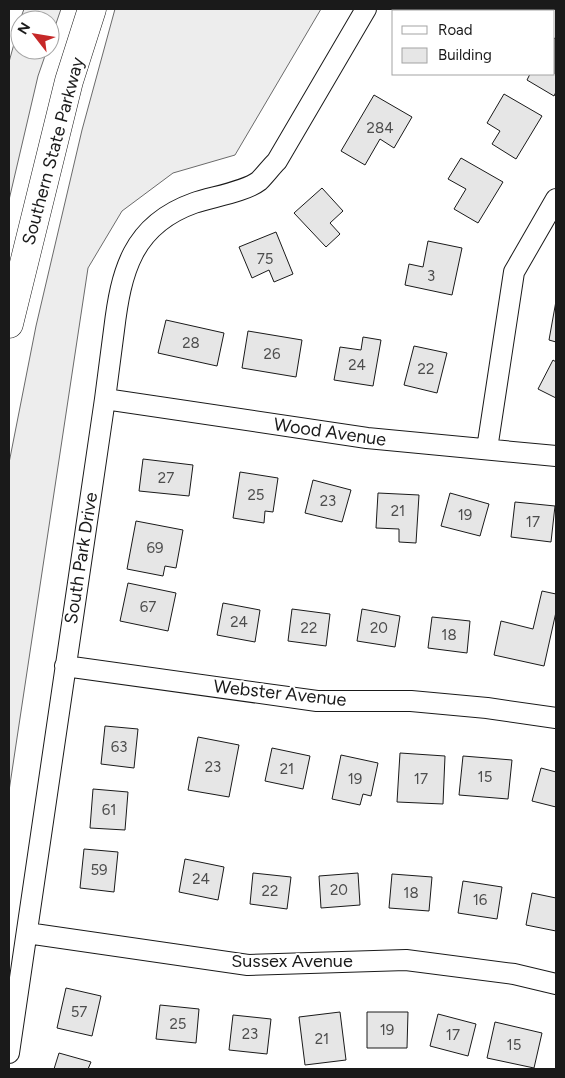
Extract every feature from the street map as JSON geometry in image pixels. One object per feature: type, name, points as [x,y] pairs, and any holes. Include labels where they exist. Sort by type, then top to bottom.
[{"type":"highway","name":"Southern State Parkway","points":[[9,324],[70,81],[92,9]]},
{"type":"street","name":"South Park Drive","points":[[9,1053],[105,399],[118,295],[126,266],[141,241],[154,225],[169,214],[193,203],[249,187],[258,181],[277,161],[366,9]]},
{"type":"street","points":[[488,450],[514,272],[556,199]]},
{"type":"street","name":"Wood Avenue","points":[[105,399],[367,438],[556,456]]},
{"type":"street","name":"Webster Avenue","points":[[65,666],[316,701],[411,701],[487,708],[556,718]]},
{"type":"street","name":"Sussex Avenue","points":[[27,933],[248,965],[406,960],[514,974],[556,984]]},
{"type":"shaded area","points":[[61,9],[60,12],[60,10],[24,10]]},
{"type":"shaded area","points":[[115,9],[321,9],[235,155],[173,173],[122,211],[88,268],[9,791],[9,463],[36,326],[82,130]]},
{"type":"shaded area","points":[[10,58],[10,60],[44,60],[38,76],[9,200]]},
{"type":"building","points":[[556,39],[556,92],[554,96],[527,80],[530,75],[555,75]]},
{"type":"building","points":[[504,94],[542,116],[516,159],[492,144],[500,131],[487,123]]},
{"type":"building","points":[[374,95],[412,117],[394,148],[380,139],[365,165],[341,151]]},
{"type":"building","points":[[461,158],[503,182],[478,223],[454,209],[466,189],[448,179]]},
{"type":"building","points":[[322,188],[343,211],[330,223],[340,234],[326,247],[294,213]]},
{"type":"building","points":[[276,232],[293,274],[274,282],[269,270],[252,278],[239,247]]},
{"type":"building","points":[[428,241],[462,248],[452,295],[405,285],[409,264],[423,267]]},
{"type":"building","points":[[556,301],[556,342],[549,340]]},
{"type":"building","points":[[166,320],[224,333],[217,366],[158,353]]},
{"type":"building","points":[[248,331],[302,340],[296,377],[242,368]]},
{"type":"building","points":[[363,337],[381,340],[373,386],[334,380],[340,347],[361,350]]},
{"type":"building","points":[[414,346],[447,353],[437,393],[404,385]]},
{"type":"building","points":[[553,360],[556,362],[556,398],[538,389]]},
{"type":"building","points":[[143,459],[193,465],[189,496],[139,491]]},
{"type":"building","points":[[240,472],[278,478],[273,512],[265,511],[264,523],[233,518]]},
{"type":"building","points":[[313,480],[351,490],[342,522],[305,513]]},
{"type":"building","points":[[378,493],[419,495],[416,543],[399,542],[399,529],[376,528]]},
{"type":"building","points":[[450,493],[489,504],[480,536],[441,526]]},
{"type":"building","points":[[515,502],[555,506],[551,542],[511,537]]},
{"type":"building","points":[[136,521],[183,530],[176,568],[165,566],[163,576],[127,569]]},
{"type":"building","points":[[128,583],[176,593],[168,631],[120,621]]},
{"type":"building","points":[[542,591],[556,594],[556,612],[544,666],[494,655],[501,621],[533,629]]},
{"type":"building","points":[[223,603],[260,610],[255,642],[217,635]]},
{"type":"building","points":[[292,609],[330,614],[326,646],[288,641]]},
{"type":"building","points":[[362,609],[400,616],[395,647],[357,641]]},
{"type":"building","points":[[432,617],[470,621],[467,653],[428,648]]},
{"type":"building","points":[[105,726],[138,729],[134,768],[101,764]]},
{"type":"building","points":[[198,737],[239,745],[229,797],[188,790]]},
{"type":"building","points":[[272,748],[310,756],[303,789],[265,781]]},
{"type":"building","points":[[400,753],[445,756],[443,804],[397,802]]},
{"type":"building","points":[[341,755],[378,763],[371,796],[363,794],[360,805],[332,799]]},
{"type":"building","points":[[463,756],[512,760],[508,799],[459,795]]},
{"type":"building","points":[[541,768],[556,772],[556,807],[532,801]]},
{"type":"building","points":[[93,789],[128,792],[125,830],[90,828]]},
{"type":"building","points":[[84,849],[118,852],[114,892],[80,888]]},
{"type":"building","points":[[185,859],[224,867],[218,900],[179,892]]},
{"type":"building","points":[[253,873],[291,877],[287,909],[250,904]]},
{"type":"building","points":[[358,873],[360,905],[321,908],[319,876]]},
{"type":"building","points":[[392,874],[432,877],[429,911],[389,908]]},
{"type":"building","points":[[463,881],[502,887],[497,919],[458,913]]},
{"type":"building","points":[[532,893],[556,898],[556,931],[526,925]]},
{"type":"building","points":[[66,988],[101,996],[92,1036],[57,1028]]},
{"type":"building","points":[[160,1005],[199,1009],[196,1043],[156,1039]]},
{"type":"building","points":[[340,1012],[346,1060],[305,1065],[299,1017]]},
{"type":"building","points":[[367,1012],[408,1012],[407,1048],[367,1048]]},
{"type":"building","points":[[438,1014],[476,1024],[468,1056],[430,1046]]},
{"type":"building","points":[[233,1015],[271,1019],[267,1054],[229,1050]]},
{"type":"building","points":[[495,1022],[542,1033],[534,1068],[487,1058]]},
{"type":"building","points":[[59,1053],[91,1062],[88,1069],[54,1069]]}]
